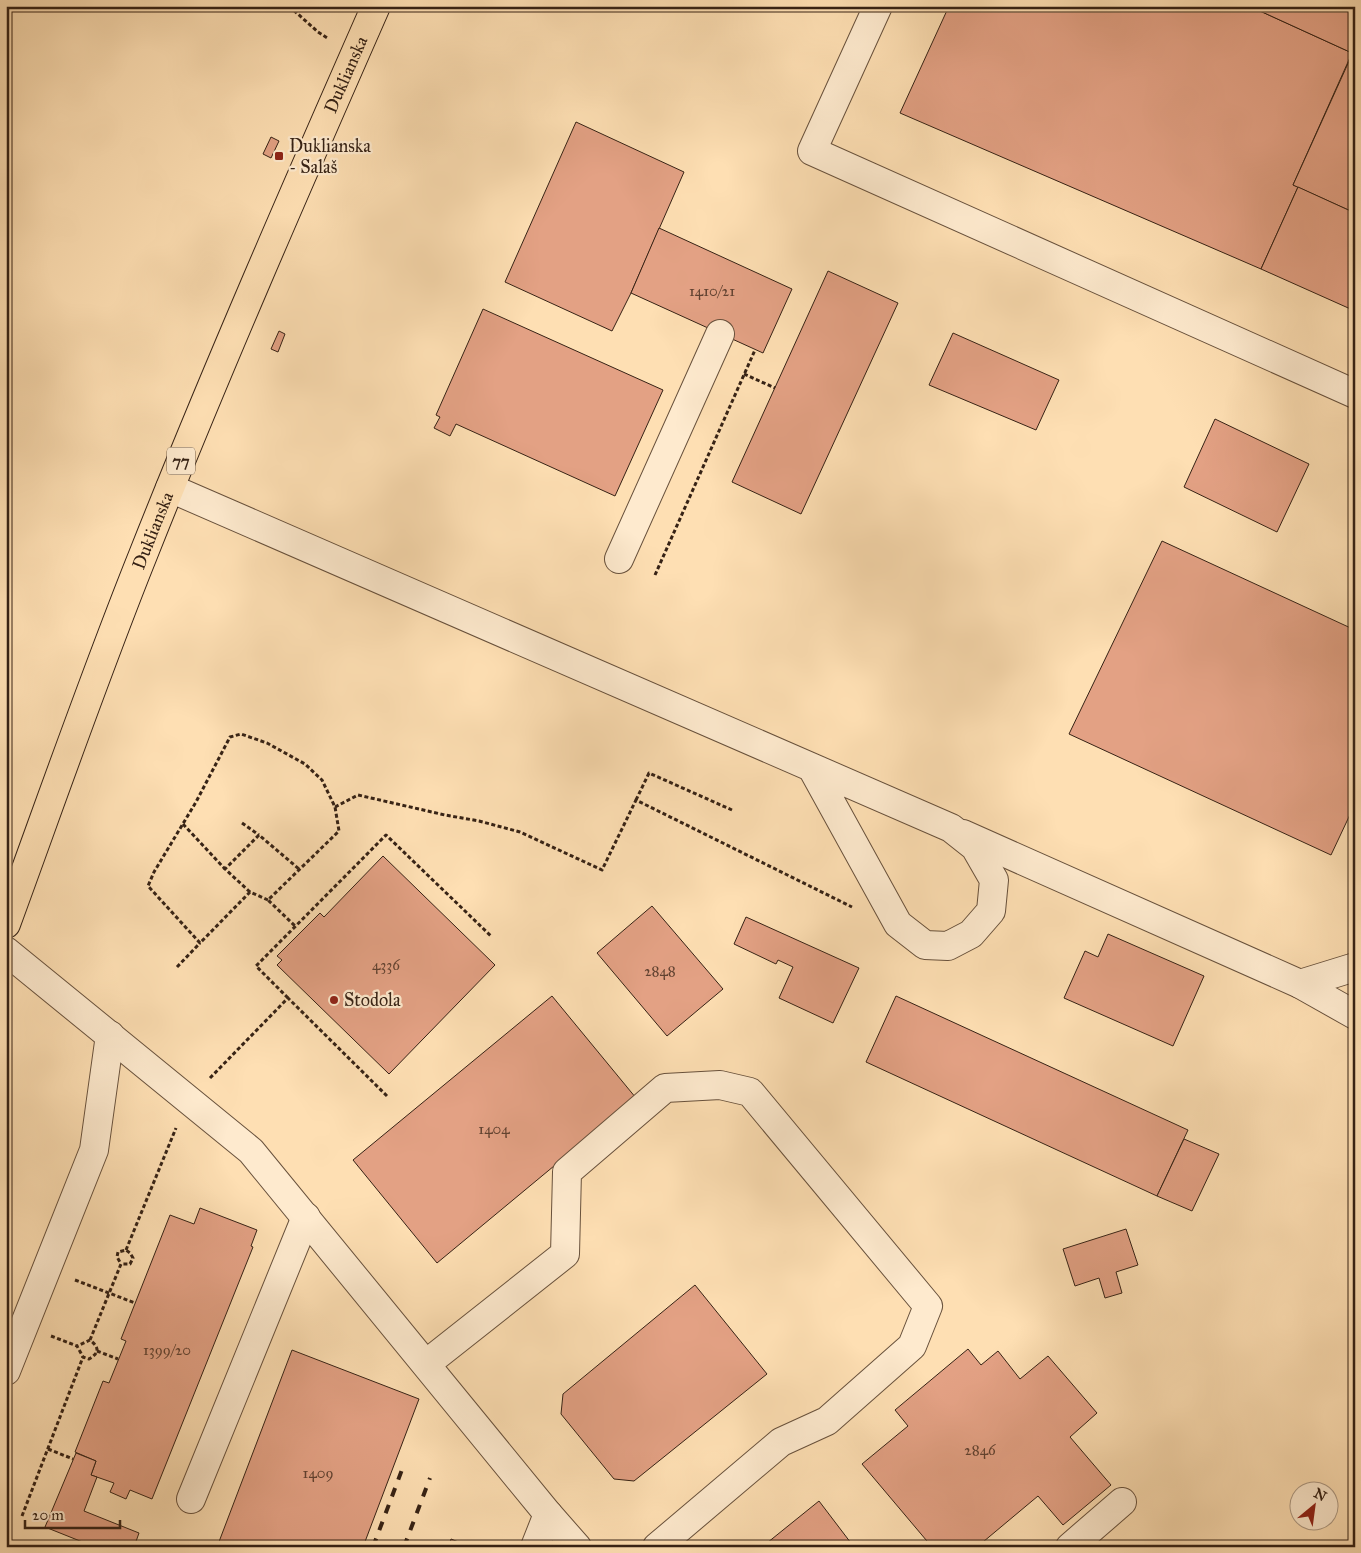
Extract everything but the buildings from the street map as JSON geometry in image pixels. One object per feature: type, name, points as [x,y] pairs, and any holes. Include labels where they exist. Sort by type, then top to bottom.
[{"type":"main road","name":"Duklianska","points":[[6,924],[83,713],[170,488],[240,320],[376,6]]},
{"type":"lane","points":[[878,6],[812,151],[1355,394]]},
{"type":"lane","points":[[619,559],[720,334]]},
{"type":"lane","points":[[170,488],[951,828],[1300,984],[1355,1015]]},
{"type":"lane","points":[[812,768],[898,924],[925,945],[948,946],[971,934],[991,912],[994,880],[975,847],[951,828]]},
{"type":"lane","points":[[6,951],[251,1151],[577,1547]]},
{"type":"lane","points":[[1300,984],[1355,967]]},
{"type":"lane","points":[[6,1371],[94,1150],[110,1035]]},
{"type":"lane","points":[[426,1364],[564,1254],[567,1172],[665,1088],[720,1085],[750,1092],[928,1306],[912,1346],[827,1421],[781,1442],[656,1547]]},
{"type":"lane","points":[[191,1499],[306,1217]]},
{"type":"lane","points":[[1070,1547],[1122,1502]]},
{"type":"lane","points":[[535,1547],[548,1514]]},
{"type":"path","points":[[288,6],[318,32],[355,54]]},
{"type":"path","points":[[655,575],[755,350]]},
{"type":"path","points":[[744,374],[775,388]]},
{"type":"path","points":[[200,943],[148,886],[154,872],[214,770],[230,737],[242,734],[267,743],[305,764],[322,780],[335,807],[339,831],[268,900]]},
{"type":"path","points":[[335,807],[358,795],[479,821],[520,832],[602,870],[648,773],[732,810]]},
{"type":"path","points":[[636,800],[852,907]]},
{"type":"path","points":[[242,823],[299,869]]},
{"type":"path","points":[[183,824],[225,869],[250,892],[268,900],[295,926]]},
{"type":"path","points":[[225,869],[259,835]]},
{"type":"path","points":[[388,1097],[256,966],[386,835],[492,937]]},
{"type":"path","points":[[177,967],[250,892]]},
{"type":"path","points":[[126,1250],[189,1099],[288,998]]},
{"type":"path","points":[[121,1264],[130,1264],[133,1258],[126,1250]]},
{"type":"path","points":[[121,1264],[117,1257],[118,1252],[126,1250]]},
{"type":"path","points":[[77,1346],[90,1340],[121,1264]]},
{"type":"path","points":[[47,1269],[135,1304]]},
{"type":"path","points":[[24,1326],[77,1346],[83,1357],[89,1359],[97,1351],[96,1344],[90,1340]]},
{"type":"path","points":[[97,1351],[118,1360]]},
{"type":"path","points":[[22,1516],[83,1357]]},
{"type":"path","points":[[48,1449],[73,1459]]},
{"type":"railway","points":[[373,1547],[403,1467]]},
{"type":"railway","points":[[404,1547],[430,1478]]},
{"type":"place","name":"Duklianska - Salaš","points":[[279,156]]},
{"type":"place","name":"Stodola","points":[[334,1000]]}]
